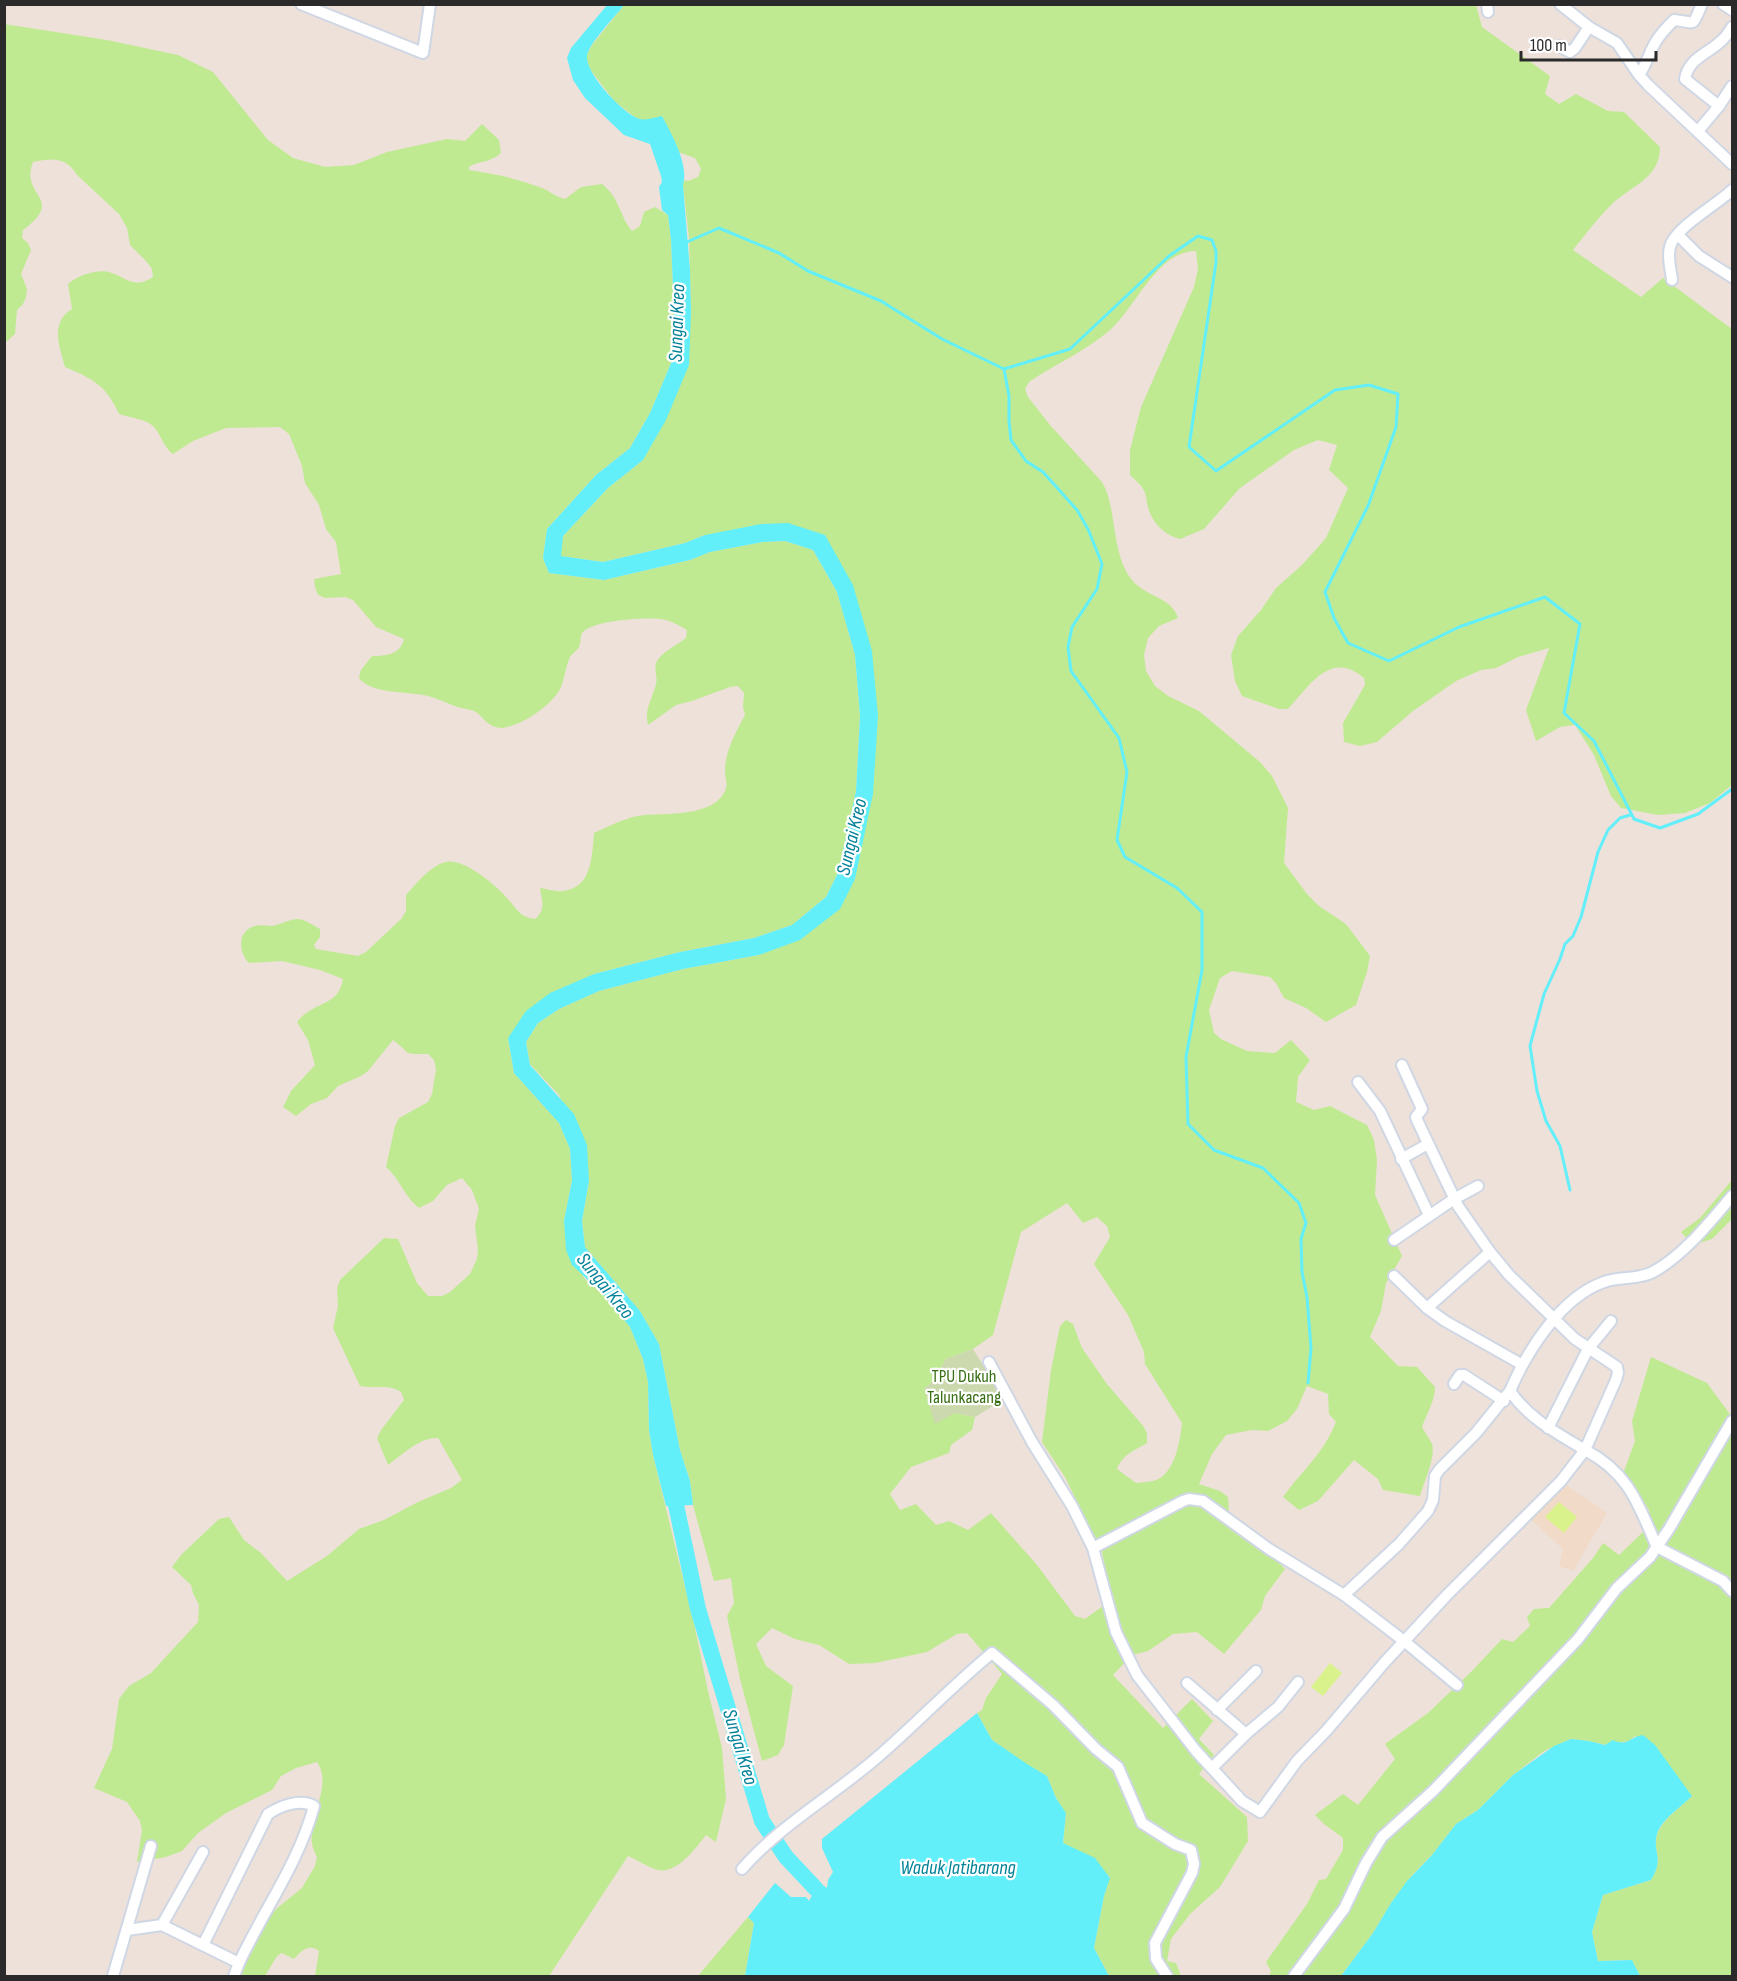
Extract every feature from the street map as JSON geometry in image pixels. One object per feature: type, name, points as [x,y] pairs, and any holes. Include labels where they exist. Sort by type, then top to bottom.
[{"type":"street","points":[[301,4],[423,53],[430,4]]},
{"type":"street","points":[[1560,4],[1589,27],[1617,43],[1639,75],[1732,164]]},
{"type":"street","points":[[1639,75],[1648,61],[1653,46],[1664,30],[1674,20],[1690,24],[1694,22],[1702,4]]},
{"type":"street","points":[[1723,4],[1732,10]]},
{"type":"street","points":[[1559,46],[1570,52],[1589,27]]},
{"type":"street","points":[[1719,106],[1684,79],[1697,58],[1720,42],[1732,27]]},
{"type":"street","points":[[1698,131],[1732,86]]},
{"type":"street","points":[[1672,280],[1670,244],[1732,190]]},
{"type":"street","points":[[1678,235],[1699,256],[1732,277]]},
{"type":"street","points":[[989,1362],[1032,1442],[1072,1506],[1093,1548],[1116,1632],[1137,1676],[1196,1751],[1242,1801],[1260,1812],[1298,1761],[1404,1641],[1561,1481],[1585,1450],[1618,1373],[1617,1367],[1588,1349],[1553,1319],[1490,1252],[1458,1206],[1428,1144],[1416,1117],[1422,1109],[1402,1065]]},
{"type":"street","points":[[1358,1082],[1380,1111],[1429,1215]]},
{"type":"street","points":[[1401,1159],[1428,1144]]},
{"type":"street","points":[[1394,1240],[1429,1215],[1478,1186]]},
{"type":"street","points":[[1344,1595],[1399,1544],[1428,1511],[1433,1500],[1435,1476],[1503,1401],[1510,1391],[1521,1364],[1553,1319],[1582,1294],[1604,1282],[1642,1276],[1666,1264],[1701,1232],[1732,1196]]},
{"type":"street","points":[[1427,1308],[1490,1252]]},
{"type":"street","points":[[1394,1276],[1427,1308],[1445,1321],[1521,1364]]},
{"type":"street","points":[[1548,1428],[1588,1349],[1611,1320]]},
{"type":"street","points":[[1454,1384],[1460,1375],[1464,1375],[1503,1401]]},
{"type":"street","points":[[1510,1391],[1524,1408],[1548,1428],[1608,1464],[1635,1496],[1657,1547],[1724,1581],[1732,1591]]},
{"type":"street","points":[[1294,1977],[1344,1909],[1366,1863],[1382,1837],[1433,1791],[1524,1696],[1578,1639],[1617,1588],[1650,1557],[1732,1421]]},
{"type":"street","points":[[1093,1548],[1183,1501],[1197,1499],[1276,1554],[1344,1595],[1457,1685]]},
{"type":"street","points":[[742,1869],[756,1853],[879,1756],[992,1653],[1053,1705],[1096,1749],[1118,1767],[1142,1823],[1175,1844],[1191,1850],[1194,1864],[1192,1873],[1155,1943],[1156,1959],[1167,1977]]},
{"type":"street","points":[[1217,1710],[1256,1671]]},
{"type":"street","points":[[1212,1768],[1245,1734],[1278,1707],[1298,1682]]},
{"type":"street","points":[[1187,1683],[1245,1734]]},
{"type":"street","points":[[202,1945],[268,1814],[290,1804],[312,1804],[314,1806],[311,1816],[294,1858],[234,1977]]},
{"type":"street","points":[[113,1977],[151,1846]]},
{"type":"street","points":[[162,1925],[202,1852]]},
{"type":"street","points":[[127,1930],[162,1925],[239,1964]]},
{"type":"shaded area","points":[[1562,1482],[1607,1513],[1573,1571],[1559,1566],[1563,1549],[1528,1517]]},
{"type":"green space","points":[[624,5],[1476,5],[1482,27],[1550,76],[1545,94],[1559,104],[1576,94],[1608,111],[1624,112],[1660,147],[1659,158],[1649,175],[1610,206],[1573,250],[1641,297],[1663,278],[1732,329],[1732,785],[1710,803],[1685,813],[1658,815],[1621,808],[1611,796],[1594,755],[1575,725],[1560,727],[1536,741],[1526,710],[1549,648],[1518,657],[1496,668],[1481,670],[1456,681],[1413,711],[1377,742],[1360,746],[1344,742],[1343,723],[1365,685],[1364,678],[1352,670],[1331,669],[1321,674],[1288,709],[1279,709],[1242,696],[1235,681],[1231,655],[1238,636],[1261,610],[1276,588],[1302,565],[1326,538],[1348,488],[1329,470],[1337,445],[1318,440],[1294,450],[1240,488],[1204,529],[1180,539],[1164,531],[1152,518],[1144,490],[1130,475],[1130,450],[1141,407],[1194,287],[1198,269],[1196,251],[1182,253],[1170,260],[1148,282],[1110,330],[1029,382],[1025,389],[1028,397],[1050,425],[1102,482],[1109,500],[1120,556],[1129,576],[1142,589],[1169,605],[1178,618],[1159,626],[1148,638],[1144,655],[1146,671],[1155,686],[1168,696],[1199,711],[1260,762],[1272,776],[1288,808],[1284,863],[1307,894],[1319,906],[1346,924],[1370,956],[1356,1005],[1326,1022],[1306,1008],[1284,998],[1270,977],[1232,971],[1220,978],[1209,1010],[1214,1033],[1221,1039],[1247,1051],[1275,1053],[1291,1040],[1310,1060],[1298,1077],[1296,1102],[1314,1110],[1330,1106],[1367,1125],[1374,1140],[1377,1160],[1375,1195],[1402,1256],[1386,1283],[1381,1311],[1370,1337],[1398,1366],[1417,1367],[1435,1387],[1422,1427],[1433,1449],[1420,1496],[1383,1490],[1378,1479],[1354,1460],[1318,1501],[1299,1510],[1283,1497],[1325,1444],[1336,1422],[1329,1414],[1328,1394],[1307,1386],[1297,1409],[1287,1421],[1268,1431],[1252,1430],[1226,1435],[1212,1454],[1199,1484],[1220,1491],[1228,1497],[1230,1529],[1245,1540],[1269,1552],[1285,1569],[1265,1596],[1261,1610],[1224,1654],[1197,1632],[1173,1634],[1148,1651],[1132,1655],[1113,1675],[1163,1728],[1192,1699],[1213,1721],[1199,1739],[1214,1755],[1199,1774],[1247,1817],[1248,1841],[1220,1887],[1190,1914],[1171,1939],[1167,1961],[1176,1963],[1181,1976],[1109,1976],[1094,1948],[1110,1877],[1076,1850],[1063,1843],[1066,1814],[1047,1776],[992,1740],[977,1713],[982,1710],[986,1698],[1002,1674],[967,1633],[957,1634],[927,1652],[875,1663],[849,1664],[819,1645],[795,1639],[772,1628],[756,1644],[766,1666],[793,1686],[784,1745],[778,1755],[762,1761],[740,1679],[727,1616],[734,1603],[731,1578],[714,1581],[693,1505],[690,1481],[680,1450],[659,1344],[640,1311],[585,1247],[582,1221],[589,1181],[559,1095],[530,1064],[526,1042],[538,1023],[559,1009],[599,991],[683,969],[759,955],[855,879],[878,716],[825,535],[705,535],[685,543],[603,562],[560,556],[563,536],[608,488],[643,460],[691,312],[689,238],[683,185],[684,180],[688,181],[698,177],[701,169],[695,158],[678,152],[672,135],[636,118],[614,101],[589,68],[586,56]],"holes":[[[1067,1203],[1083,1223],[1097,1217],[1107,1226],[1110,1237],[1094,1264],[1128,1315],[1144,1352],[1145,1364],[1182,1423],[1180,1439],[1172,1464],[1162,1476],[1154,1481],[1136,1483],[1117,1469],[1126,1456],[1147,1443],[1147,1434],[1144,1427],[1107,1384],[1082,1348],[1073,1324],[1066,1320],[1060,1326],[1051,1370],[1042,1442],[1065,1477],[1102,1552],[1111,1600],[1085,1619],[1075,1616],[1037,1565],[991,1513],[968,1530],[949,1521],[936,1525],[916,1504],[900,1510],[890,1494],[911,1467],[949,1453],[951,1445],[972,1430],[975,1417],[955,1413],[924,1389],[933,1382],[946,1359],[973,1349],[993,1335],[1021,1232]]]},
{"type":"green space","points":[[4,24],[107,40],[178,55],[213,72],[268,140],[293,158],[325,167],[354,165],[387,152],[447,139],[465,141],[482,124],[499,140],[501,153],[492,159],[469,167],[469,170],[522,181],[565,199],[581,187],[602,184],[616,201],[632,231],[640,226],[644,212],[655,207],[668,215],[674,312],[672,361],[650,413],[630,448],[596,475],[547,529],[543,558],[549,573],[604,580],[690,560],[710,552],[763,542],[785,541],[813,550],[837,592],[855,655],[860,716],[856,791],[838,873],[826,897],[792,925],[754,938],[680,952],[594,974],[508,1038],[514,1073],[559,1123],[570,1149],[572,1180],[564,1221],[584,1278],[602,1293],[630,1327],[643,1359],[648,1382],[649,1430],[653,1455],[722,1748],[726,1799],[716,1842],[706,1835],[679,1864],[665,1870],[658,1870],[628,1856],[549,1976],[315,1976],[319,1951],[309,1948],[294,1959],[282,1953],[277,1956],[265,1976],[241,1976],[239,1971],[258,1933],[276,1909],[302,1888],[315,1866],[317,1857],[312,1845],[312,1833],[322,1784],[322,1773],[317,1762],[296,1768],[281,1776],[272,1790],[226,1813],[198,1833],[182,1851],[166,1857],[137,1862],[142,1830],[140,1821],[127,1802],[94,1788],[112,1749],[119,1699],[129,1686],[151,1673],[198,1622],[199,1605],[191,1585],[172,1567],[181,1555],[219,1519],[229,1517],[244,1540],[261,1553],[287,1581],[327,1556],[359,1529],[384,1520],[451,1488],[462,1480],[438,1438],[418,1443],[388,1465],[377,1438],[404,1400],[401,1392],[386,1387],[360,1386],[333,1328],[338,1306],[337,1288],[340,1280],[384,1238],[398,1239],[417,1283],[428,1296],[442,1296],[450,1292],[470,1274],[477,1259],[475,1226],[479,1209],[472,1190],[462,1178],[447,1185],[433,1201],[419,1208],[386,1167],[395,1126],[399,1118],[428,1102],[432,1094],[436,1069],[434,1060],[428,1054],[408,1053],[393,1040],[368,1071],[338,1086],[327,1098],[311,1104],[296,1116],[283,1107],[291,1091],[315,1065],[308,1040],[297,1022],[305,1014],[334,997],[343,979],[320,970],[282,961],[249,963],[243,954],[241,944],[244,934],[254,926],[271,926],[298,919],[320,929],[320,937],[314,945],[316,949],[358,956],[366,952],[402,918],[406,911],[406,895],[424,876],[445,862],[461,864],[479,873],[522,914],[535,919],[542,908],[540,888],[554,891],[573,889],[585,877],[591,861],[594,833],[633,817],[695,811],[716,802],[724,793],[727,784],[725,771],[727,756],[745,715],[744,693],[738,686],[730,687],[676,705],[648,725],[647,714],[656,684],[657,661],[666,651],[686,638],[687,630],[674,623],[658,619],[609,622],[582,633],[579,647],[570,657],[561,687],[549,703],[518,724],[502,728],[488,723],[474,711],[420,694],[382,690],[359,678],[361,670],[372,656],[387,655],[396,651],[404,639],[376,627],[353,600],[345,597],[325,598],[318,595],[314,579],[341,574],[336,542],[326,529],[319,505],[305,483],[302,466],[289,434],[280,427],[226,428],[193,441],[173,454],[154,427],[142,420],[119,414],[109,396],[98,384],[65,367],[58,335],[61,321],[72,309],[68,284],[81,276],[99,271],[109,272],[135,282],[146,281],[153,277],[152,269],[147,262],[130,245],[127,228],[119,214],[73,169],[58,160],[33,162],[30,174],[42,203],[41,210],[23,230],[22,238],[31,250],[21,274],[27,289],[26,297],[17,310],[15,334],[5,343]]},
{"type":"green space","points":[[1732,1180],[1732,1219],[1712,1239],[1693,1245],[1681,1232],[1700,1218]]},
{"type":"green space","name":"TPU Dukuh Talunkacang","points":[[973,1349],[1004,1399],[975,1417],[955,1413],[935,1424],[924,1389],[933,1381],[946,1359]]},
{"type":"green space","points":[[1651,1357],[1707,1383],[1732,1417],[1732,1976],[1640,1976],[1632,1960],[1598,1961],[1592,1932],[1603,1895],[1651,1880],[1658,1860],[1656,1841],[1659,1829],[1692,1796],[1635,1736],[1629,1741],[1606,1745],[1571,1739],[1544,1751],[1513,1775],[1478,1810],[1456,1824],[1432,1855],[1413,1874],[1341,1976],[1269,1976],[1271,1971],[1266,1962],[1307,1904],[1319,1880],[1326,1879],[1343,1850],[1343,1838],[1315,1815],[1343,1794],[1358,1805],[1395,1759],[1385,1744],[1428,1713],[1502,1639],[1513,1642],[1530,1626],[1527,1617],[1534,1609],[1549,1608],[1593,1558],[1603,1543],[1619,1555],[1644,1531],[1649,1510],[1624,1471],[1635,1441],[1632,1421]]},
{"type":"green space","points":[[1559,1502],[1577,1517],[1564,1533],[1545,1517]]},
{"type":"green space","points":[[1330,1663],[1342,1673],[1323,1696],[1311,1687]]},
{"type":"green space","points":[[748,1917],[754,1923],[745,1976],[698,1976]]},
{"type":"water","points":[[608,4],[624,5],[592,45],[588,52],[588,64],[607,93],[633,116],[645,120],[662,116],[682,159],[690,270],[689,365],[666,420],[643,460],[608,488],[563,536],[561,556],[603,562],[685,543],[705,535],[761,524],[788,523],[825,535],[853,585],[872,651],[878,716],[873,794],[855,879],[840,909],[800,940],[759,955],[683,969],[599,991],[559,1009],[538,1023],[526,1042],[530,1065],[574,1114],[587,1145],[589,1181],[582,1221],[585,1247],[640,1311],[659,1344],[680,1450],[690,1481],[693,1505],[666,1506],[649,1430],[648,1382],[643,1359],[630,1327],[602,1293],[572,1265],[566,1250],[564,1221],[572,1180],[570,1149],[559,1123],[514,1073],[508,1038],[526,1011],[550,993],[594,974],[680,952],[754,938],[792,925],[826,897],[838,873],[856,791],[860,716],[855,655],[837,592],[813,550],[785,541],[763,542],[710,552],[690,560],[604,580],[549,573],[543,558],[547,529],[596,475],[630,448],[650,413],[672,361],[674,312],[671,240],[668,215],[662,210],[659,187],[662,182],[661,176],[650,144],[624,135],[585,98],[573,80],[567,58],[571,48]]},
{"type":"water","name":"Waduk Jatibarang","points":[[977,1713],[992,1740],[1047,1776],[1056,1798],[1066,1813],[1063,1843],[1095,1858],[1110,1878],[1104,1896],[1094,1948],[1109,1976],[745,1976],[754,1923],[748,1917],[775,1883],[791,1897],[806,1897],[809,1901],[811,1891],[821,1884],[827,1888],[828,1880],[833,1872],[822,1848],[822,1839]]},
{"type":"water","points":[[1643,1735],[1655,1745],[1692,1796],[1667,1818],[1659,1829],[1656,1840],[1658,1860],[1651,1880],[1603,1895],[1592,1932],[1598,1961],[1632,1960],[1640,1976],[1341,1976],[1407,1881],[1432,1855],[1456,1824],[1478,1810],[1513,1775],[1554,1746],[1571,1739],[1605,1745],[1613,1740],[1625,1742]]},
{"type":"waterway","points":[[687,242],[719,228],[779,253],[808,271],[881,301],[942,339],[1004,369],[1070,349],[1169,256],[1198,236],[1212,240],[1216,251],[1216,262],[1189,447],[1216,471],[1335,390],[1369,385],[1398,394],[1396,427],[1368,506],[1325,592],[1334,618],[1348,643],[1389,661],[1459,627],[1545,597],[1580,624],[1564,713],[1594,741],[1634,819],[1660,828],[1698,814],[1732,789]]},
{"type":"waterway","points":[[1004,369],[1009,396],[1011,440],[1026,461],[1043,472],[1077,510],[1088,529],[1102,564],[1097,589],[1072,627],[1068,647],[1071,671],[1119,738],[1127,772],[1117,840],[1125,857],[1177,888],[1202,912],[1202,970],[1186,1057],[1188,1124],[1214,1150],[1263,1168],[1299,1203],[1306,1223],[1301,1239],[1302,1272],[1307,1297],[1311,1348],[1308,1383]]},
{"type":"waterway","points":[[1570,1190],[1560,1146],[1546,1121],[1537,1091],[1530,1046],[1544,994],[1565,944],[1573,936],[1581,917],[1598,852],[1608,830],[1620,818],[1630,815]]},
{"type":"waterway","name":"Sungai Kreo","points":[[672,1486],[698,1609],[762,1821],[786,1857],[816,1889]]}]
